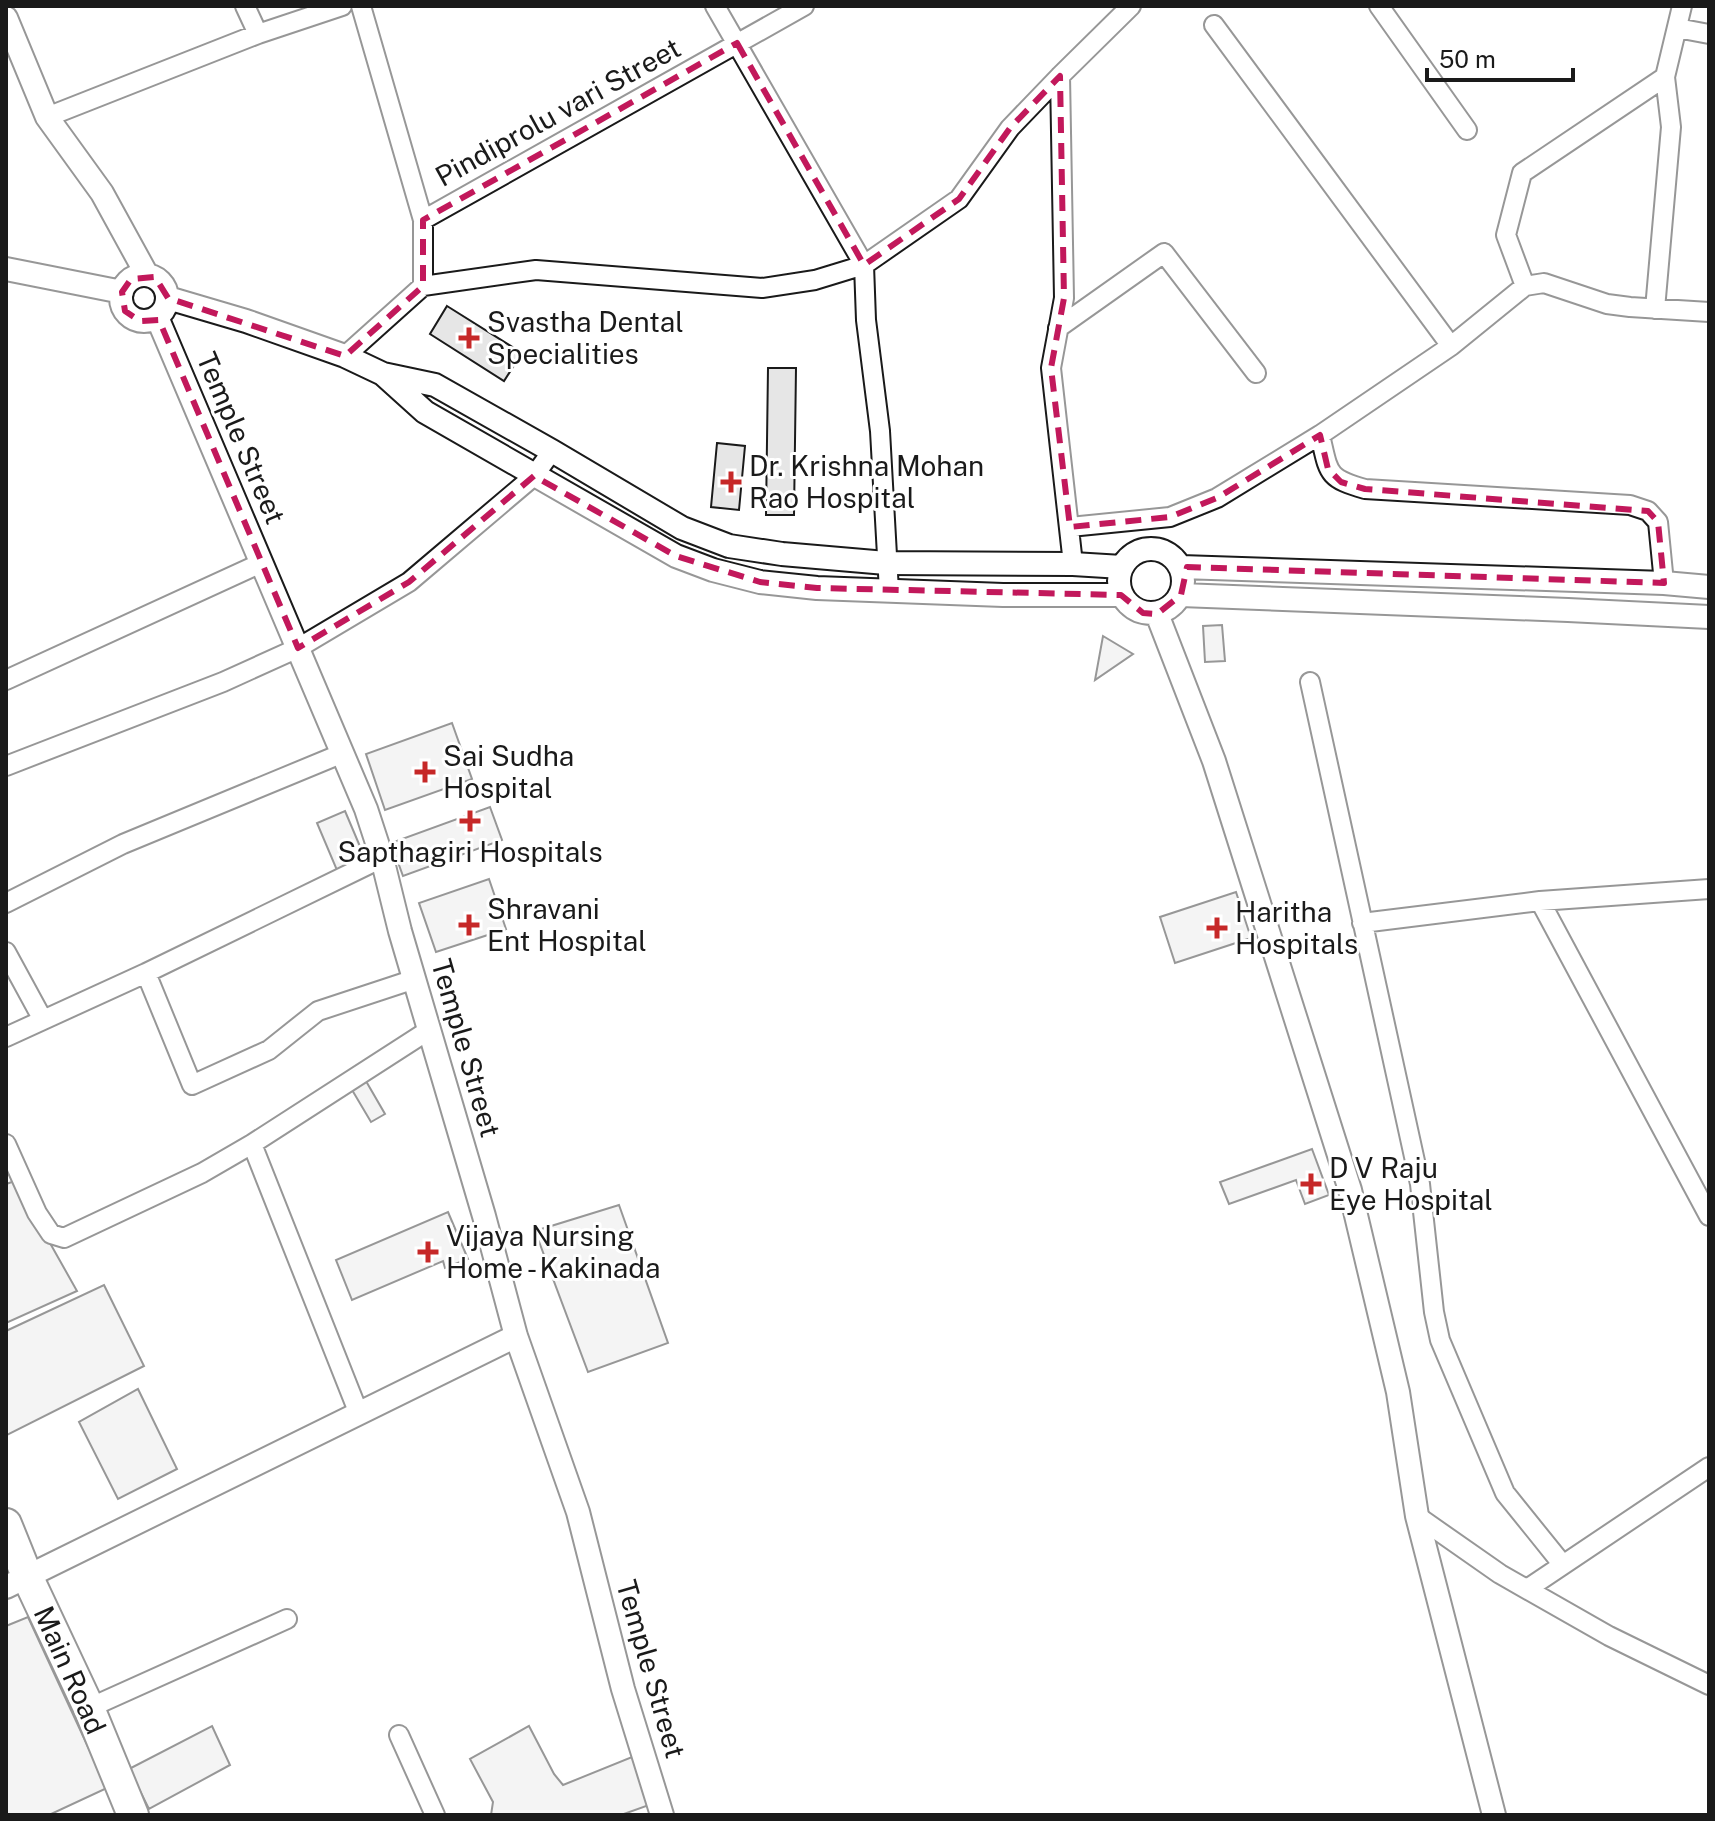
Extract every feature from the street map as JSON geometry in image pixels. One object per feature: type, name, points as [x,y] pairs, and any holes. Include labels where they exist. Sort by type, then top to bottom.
[{"type":"highway","name":"Main Road","points":[[6,1524],[17,1582],[89,1708],[133,1815]]},
{"type":"street","points":[[245,6],[258,34]]},
{"type":"street","points":[[47,117],[258,34],[342,6]]},
{"type":"street","points":[[361,6],[423,220],[423,286]]},
{"type":"street","points":[[715,6],[864,265],[866,320],[880,431],[889,591]]},
{"type":"street","name":"Pindiprolu vari Street","points":[[423,220],[804,6]]},
{"type":"street","points":[[345,356],[423,286],[536,270],[762,288],[815,280],[864,265],[959,199],[1010,128],[1131,6]]},
{"type":"street","points":[[1379,6],[1467,130]]},
{"type":"street","points":[[1655,309],[1671,127],[1665,77],[1682,6]]},
{"type":"street","points":[[6,18],[47,117],[102,193],[147,275]]},
{"type":"street","points":[[1214,25],[1451,346]]},
{"type":"street","points":[[1677,28],[1709,34]]},
{"type":"street","points":[[1060,76],[1064,298],[1051,368],[1073,564]]},
{"type":"street","points":[[1525,286],[1506,235],[1522,173],[1665,77]]},
{"type":"street","points":[[1058,328],[1164,253],[1256,373]]},
{"type":"street","points":[[6,269],[122,292]]},
{"type":"street","points":[[139,275],[162,282],[166,290],[163,307],[149,320],[140,321],[125,311],[121,302],[122,292],[125,285],[139,275]]},
{"type":"street","points":[[1070,527],[1170,517],[1217,498],[1320,435],[1451,346],[1525,286],[1544,283],[1607,304],[1709,312]]},
{"type":"street","points":[[163,307],[246,321],[345,356],[383,374],[435,385],[682,528],[729,546],[886,563],[1122,567]]},
{"type":"street","name":"Temple Street","points":[[163,307],[261,563],[366,809],[516,1336],[578,1512],[623,1689],[662,1815]]},
{"type":"street","points":[[383,374],[425,412],[676,556],[713,570],[760,582],[817,588],[1003,595],[1121,595]]},
{"type":"street","points":[[1320,435],[1328,469],[1341,482],[1365,489],[1630,505],[1648,511],[1658,522],[1664,583]]},
{"type":"street","points":[[6,766],[223,682],[298,648],[409,582],[534,476],[552,451]]},
{"type":"street","points":[[1144,549],[1159,549],[1172,556],[1181,567],[1184,581],[1181,595],[1171,607],[1157,614],[1143,613],[1130,606],[1121,595],[1118,581],[1122,567],[1131,556],[1144,549]]},
{"type":"street","points":[[6,680],[261,563]]},
{"type":"street","points":[[1181,567],[1709,587]]},
{"type":"street","points":[[1181,595],[1709,617]]},
{"type":"street","points":[[1157,614],[1214,761],[1350,1190],[1398,1392],[1417,1516],[1494,1815]]},
{"type":"street","points":[[1310,682],[1420,1184],[1440,1340],[1505,1493],[1563,1565]]},
{"type":"street","points":[[6,903],[123,844],[343,753]]},
{"type":"street","points":[[6,1037],[382,858]]},
{"type":"street","points":[[1362,923],[1540,901],[1709,889]]},
{"type":"street","points":[[1540,901],[1709,1216]]},
{"type":"street","points":[[6,952],[43,1020]]},
{"type":"street","points":[[146,973],[192,1085],[269,1050],[318,1011],[415,979]]},
{"type":"street","points":[[6,1144],[37,1213],[51,1234],[64,1238],[202,1173],[429,1030]]},
{"type":"street","points":[[252,1144],[359,1414]]},
{"type":"street","points":[[17,1582],[516,1336]]},
{"type":"street","points":[[1527,1589],[1709,1467]]},
{"type":"street","points":[[1417,1516],[1500,1574],[1609,1636],[1709,1685]]},
{"type":"street","points":[[89,1708],[287,1619]]},
{"type":"street","points":[[399,1735],[435,1815]]},
{"type":"highlighted area","points":[[737,43],[864,265],[959,199],[1010,128],[1060,76],[1064,298],[1051,368],[1070,527],[1170,517],[1217,498],[1320,435],[1328,469],[1341,482],[1365,489],[1648,511],[1658,522],[1664,583],[1187,567],[1181,595],[1157,614],[1143,613],[1121,595],[817,588],[760,582],[676,556],[534,476],[409,582],[298,648],[159,320],[140,321],[125,311],[122,292],[131,279],[155,277],[168,298],[345,356],[423,286],[423,220]]},
{"type":"building","points":[[447,306],[522,353],[504,381],[430,334]]},
{"type":"building","points":[[768,368],[796,368],[794,515],[766,515]]},
{"type":"building","points":[[717,443],[745,446],[739,510],[711,507]]},
{"type":"building","points":[[1222,625],[1225,661],[1205,662],[1203,626]]},
{"type":"building","points":[[1103,636],[1133,654],[1095,680]]},
{"type":"building","points":[[452,723],[472,779],[385,810],[366,754]]},
{"type":"building","points":[[490,807],[502,840],[403,876],[391,843]]},
{"type":"building","points":[[345,811],[367,863],[339,875],[317,823]]},
{"type":"building","points":[[489,879],[506,929],[436,952],[419,903]]},
{"type":"building","points":[[1236,892],[1251,938],[1175,963],[1160,917]]},
{"type":"building","points":[[359,1069],[385,1114],[371,1122],[345,1078]]},
{"type":"building","points":[[1312,1149],[1329,1195],[1305,1204],[1296,1180],[1229,1204],[1220,1182]]},
{"type":"building","points":[[15,1181],[77,1291],[6,1323],[6,1184]]},
{"type":"building","points":[[619,1205],[668,1343],[588,1372],[535,1231]]},
{"type":"building","points":[[448,1212],[468,1259],[445,1268],[443,1261],[352,1300],[336,1260]]},
{"type":"building","points":[[104,1285],[144,1366],[7,1435],[6,1331]]},
{"type":"building","points":[[138,1389],[177,1469],[118,1499],[79,1422]]},
{"type":"building","points":[[28,1617],[107,1788],[49,1815],[6,1815],[6,1626]]},
{"type":"building","points":[[212,1726],[230,1765],[149,1809],[129,1769]]},
{"type":"building","points":[[529,1726],[563,1785],[632,1757],[652,1804],[621,1815],[491,1815],[493,1802],[470,1759]]},
{"type":"place","name":"Svastha Dental Specialities","points":[[469,338]]},
{"type":"place","name":"Dr. Krishna Mohan Rao Hospital","points":[[731,482]]},
{"type":"place","name":"Sai Sudha Hospital","points":[[425,772]]},
{"type":"place","name":"Sapthagiri Hospitals","points":[[470,821]]},
{"type":"place","name":"Shravani Ent Hospital","points":[[469,925]]},
{"type":"place","name":"Haritha Hospitals","points":[[1217,928]]},
{"type":"place","name":"D V Raju Eye Hospital","points":[[1311,1184]]},
{"type":"place","name":"Vijaya Nursing Home - Kakinada","points":[[428,1252]]}]
